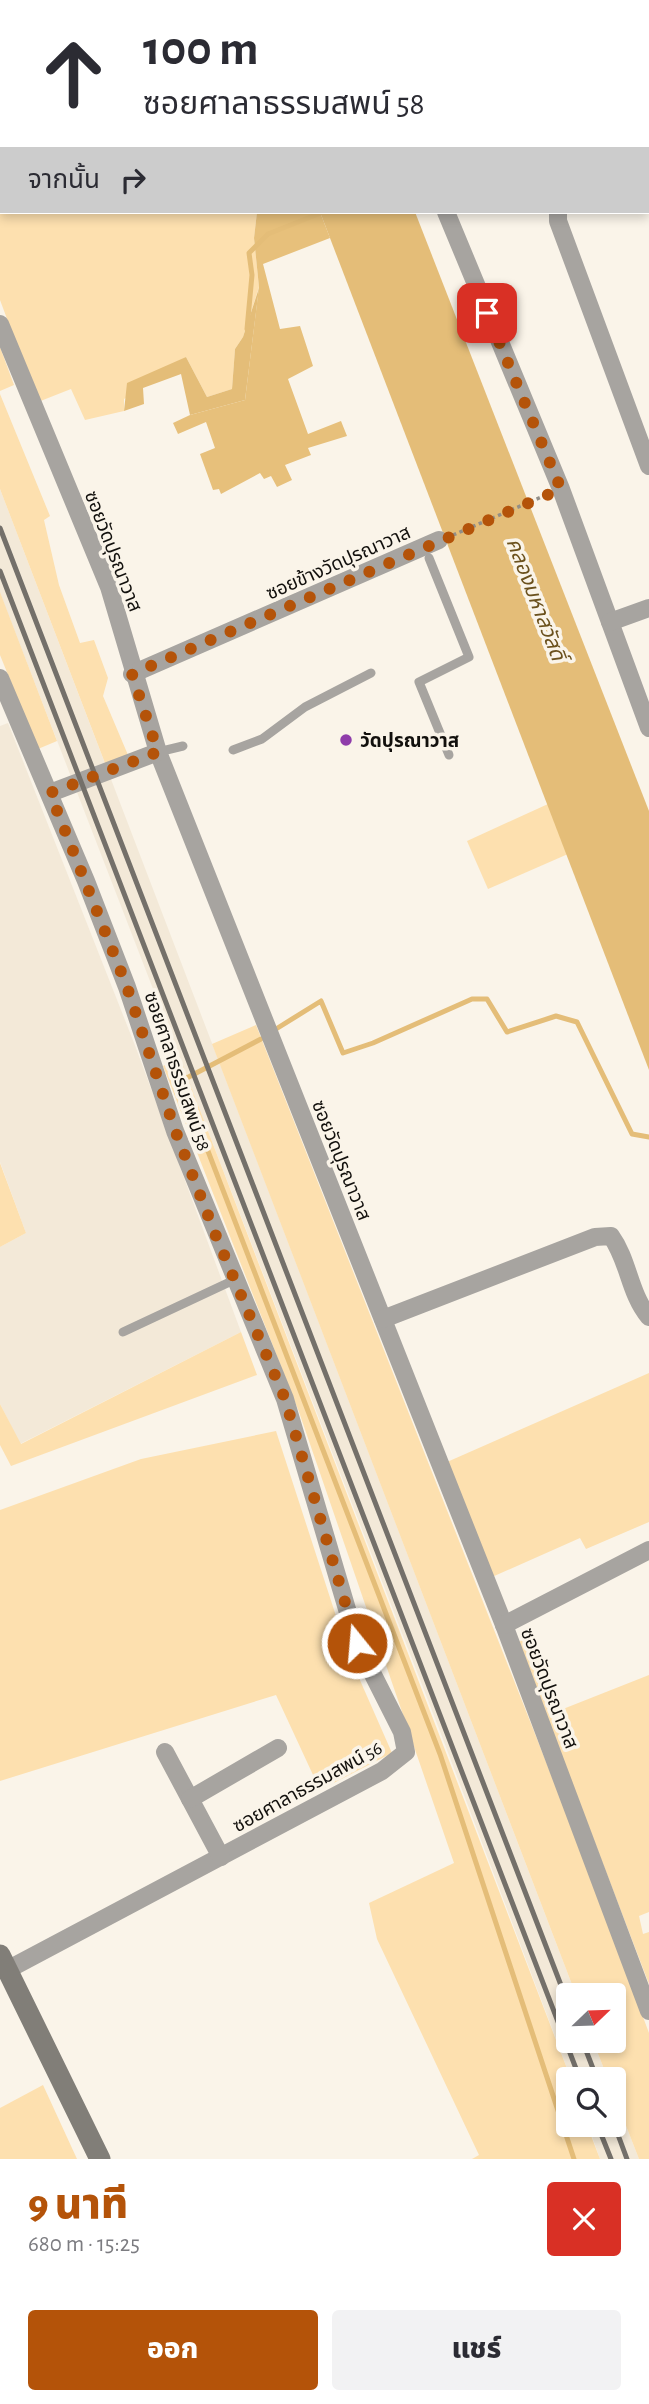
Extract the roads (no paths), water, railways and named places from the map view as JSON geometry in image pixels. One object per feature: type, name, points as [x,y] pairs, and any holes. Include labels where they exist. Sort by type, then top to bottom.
[{"type":"street","points":[[447,214],[554,492],[610,622],[649,728]]},
{"type":"street","points":[[558,214],[558,221],[649,466]]},
{"type":"street","name":"ซอยวัดปุรณาวาส","points":[[0,324],[109,587],[132,674],[158,752],[504,1625],[649,2011]]},
{"type":"street","name":"ซอยข้างวัดปุรณาวาส","points":[[132,674],[439,540]]},
{"type":"street","points":[[610,622],[649,608]]},
{"type":"street","name":"ซอยศาลาธรรมสพน์ 58","points":[[0,678],[50,793],[127,987],[175,1130],[233,1280],[285,1399]]},
{"type":"street","points":[[50,793],[158,752]]},
{"type":"street","points":[[383,1319],[596,1237],[611,1236],[621,1250],[637,1302],[649,1317]]},
{"type":"street","name":"ซอยศาลาธรรมสพน์ 56","points":[[3,1962],[221,1857],[382,1771],[406,1752],[402,1732],[357,1643],[285,1399]]},
{"type":"street","points":[[504,1625],[649,1550]]},
{"type":"street","points":[[190,1799],[278,1748]]},
{"type":"street","points":[[165,1752],[221,1857]]},
{"type":"street","points":[[3,1962],[100,2159]]},
{"type":"lane","points":[[429,558],[469,657],[419,682],[449,755]]},
{"type":"lane","points":[[233,750],[262,739],[305,706],[371,673]]},
{"type":"lane","points":[[158,752],[183,746]]},
{"type":"lane","points":[[123,1332],[233,1280]]},
{"type":"water","name":"คลองมหาสวัสดิ์","points":[[321,214],[416,214],[649,811],[649,1070]]},
{"type":"water","points":[[259,288],[245,400],[190,415],[181,374],[143,388],[144,404],[124,411],[127,383],[186,357],[207,397],[232,389],[235,349],[243,337]]},
{"type":"waterway","points":[[247,329],[252,275],[249,253],[268,234],[318,214]]},
{"type":"waterway","points":[[276,1029],[321,1001],[343,1053],[373,1043],[472,999],[487,999],[507,1032],[556,1016],[577,1022],[632,1134],[649,1137]]},
{"type":"waterway","points":[[261,1039],[181,1081],[440,1754],[574,2159]]},
{"type":"railway","points":[[0,528],[560,1983]]},
{"type":"railway","points":[[0,571],[575,2067]]},
{"type":"railway","points":[[587,2053],[592,2067]]},
{"type":"railway","points":[[602,2137],[611,2159]]},
{"type":"railway","points":[[619,2137],[627,2159]]},
{"type":"place","name":"วัดปุรณาวาส","points":[[346,740]]}]
